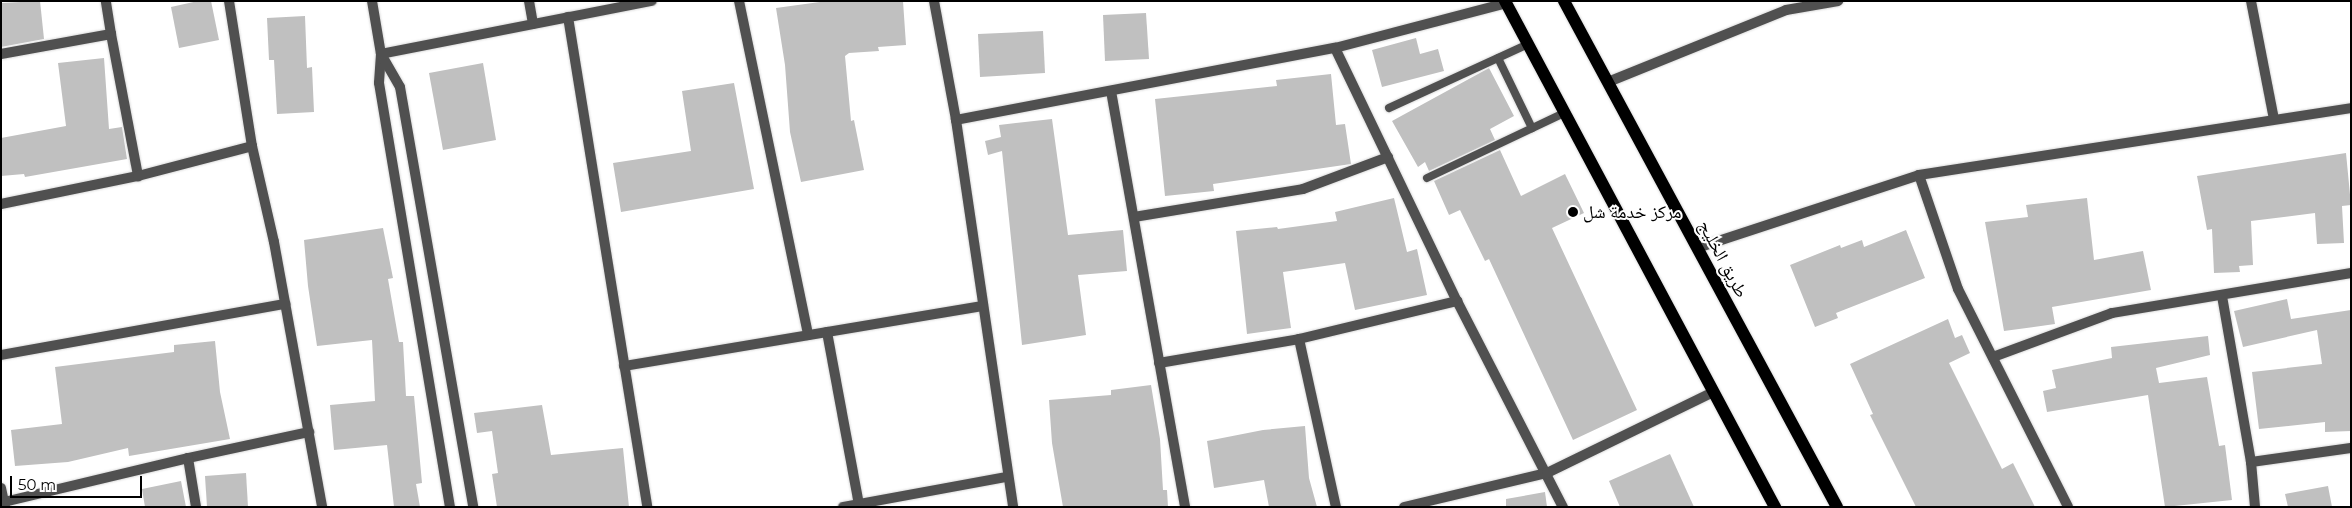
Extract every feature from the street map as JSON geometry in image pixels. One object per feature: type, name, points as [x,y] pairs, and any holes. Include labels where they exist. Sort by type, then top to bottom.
[{"type":"main road","name":"طريق الخليج","points":[[1564,1],[1837,507]]},
{"type":"main road","points":[[1505,2],[1775,507]]},
{"type":"street","points":[[106,1],[138,176]]},
{"type":"street","points":[[229,1],[252,146],[285,304],[322,507]]},
{"type":"street","points":[[372,1],[381,54],[378,83],[450,507]]},
{"type":"street","points":[[528,1],[533,24]]},
{"type":"street","points":[[381,54],[652,1]]},
{"type":"street","points":[[739,1],[808,335]]},
{"type":"street","points":[[934,1],[956,120],[1007,477],[1013,507]]},
{"type":"street","points":[[1608,82],[1784,6],[1838,1]]},
{"type":"street","points":[[2251,1],[2274,119]]},
{"type":"street","points":[[956,120],[1335,48],[1505,2]]},
{"type":"street","points":[[568,17],[647,507]]},
{"type":"street","points":[[1,54],[111,34]]},
{"type":"street","points":[[1335,48],[1457,301],[1563,507]]},
{"type":"street","points":[[381,54],[400,87],[473,507]]},
{"type":"street","points":[[1111,91],[1185,507]]},
{"type":"street","points":[[1697,248],[1919,175],[2351,108]]},
{"type":"street","points":[[1,204],[138,176],[252,146]]},
{"type":"street","points":[[1134,218],[1303,189],[1388,157]]},
{"type":"street","points":[[1919,175],[1958,289],[2068,507]]},
{"type":"street","points":[[1993,356],[2112,313],[2351,273]]},
{"type":"street","points":[[2222,296],[2251,462],[2255,507]]},
{"type":"street","points":[[1159,363],[1299,339],[1457,301]]},
{"type":"street","points":[[1,354],[285,304]]},
{"type":"street","points":[[624,366],[982,306]]},
{"type":"street","points":[[827,332],[859,504]]},
{"type":"street","points":[[1299,339],[1336,507]]},
{"type":"street","points":[[1404,507],[1547,473],[1713,392]]},
{"type":"street","points":[[1,488],[4,504],[188,458],[309,432]]},
{"type":"street","points":[[2251,462],[2351,448]]},
{"type":"street","points":[[188,458],[196,507]]},
{"type":"street","points":[[844,507],[1007,477]]},
{"type":"lane","points":[[1389,108],[1528,44]]},
{"type":"lane","points":[[1498,58],[1532,128]]},
{"type":"lane","points":[[1427,178],[1564,113]]},
{"type":"building","points":[[40,1],[44,39],[1,47],[1,3]]},
{"type":"building","points":[[198,1],[211,1],[219,40],[179,48],[171,7]]},
{"type":"building","points":[[827,1],[903,1],[906,45],[878,47],[879,51],[849,53],[845,56],[851,121],[854,120],[864,170],[801,182],[790,132],[785,65],[776,8]]},
{"type":"building","points":[[1146,13],[1149,59],[1105,61],[1103,15]]},
{"type":"building","points":[[305,16],[307,68],[312,67],[314,112],[277,114],[274,60],[269,60],[267,18]]},
{"type":"building","points":[[1043,31],[1045,73],[980,77],[978,34]]},
{"type":"building","points":[[1416,38],[1420,54],[1438,49],[1444,71],[1382,87],[1372,50]]},
{"type":"building","points":[[104,58],[109,129],[122,127],[127,159],[25,177],[24,174],[1,176],[1,138],[66,126],[58,63]]},
{"type":"building","points":[[483,63],[496,140],[443,150],[429,73]]},
{"type":"building","points":[[1489,68],[1514,116],[1490,129],[1495,140],[1429,171],[1425,162],[1418,167],[1392,121]]},
{"type":"building","points":[[1331,74],[1336,125],[1345,124],[1351,164],[1213,184],[1214,191],[1165,196],[1155,99],[1277,86],[1276,80]]},
{"type":"building","points":[[734,83],[754,189],[621,212],[613,163],[691,151],[682,91]]},
{"type":"building","points":[[1052,119],[1068,235],[1123,230],[1127,271],[1078,275],[1086,335],[1022,345],[1002,151],[988,155],[985,141],[1001,137],[999,125]]},
{"type":"building","points":[[1500,150],[1521,196],[1565,174],[1584,213],[1552,228],[1637,410],[1573,440],[1489,259],[1485,261],[1460,210],[1449,215],[1434,181]]},
{"type":"building","points":[[2346,153],[2351,205],[2342,206],[2344,243],[2317,244],[2315,213],[2251,221],[2253,265],[2239,266],[2240,272],[2214,273],[2212,229],[2207,230],[2197,176]]},
{"type":"building","points":[[1394,198],[1407,252],[1417,249],[1427,295],[1355,310],[1345,263],[1283,272],[1291,328],[1247,334],[1236,231],[1277,227],[1278,229],[1337,221],[1335,212]]},
{"type":"building","points":[[2087,198],[2094,260],[2143,251],[2151,290],[2052,307],[2055,324],[2004,331],[1985,222],[2028,217],[2026,205]]},
{"type":"building","points":[[383,228],[393,278],[388,279],[399,342],[403,342],[406,396],[414,396],[422,483],[416,484],[420,507],[394,507],[387,445],[334,450],[330,405],[375,401],[372,340],[317,346],[308,286],[304,240]]},
{"type":"building","points":[[1906,230],[1925,278],[1836,313],[1838,318],[1815,327],[1790,265],[1840,245],[1841,248],[1862,240],[1864,247]]},
{"type":"building","points":[[2287,299],[2291,319],[2351,310],[2351,431],[2325,432],[2325,422],[2259,429],[2252,372],[2322,364],[2317,330],[2243,347],[2234,311]]},
{"type":"building","points":[[1948,319],[1955,338],[1962,335],[1970,353],[1949,363],[2002,469],[2013,463],[2035,507],[1916,507],[1870,415],[1873,414],[1850,364]]},
{"type":"building","points":[[2208,336],[2210,355],[2156,368],[2159,383],[2207,377],[2219,446],[2225,445],[2232,500],[2165,507],[2148,395],[2047,412],[2043,391],[2056,388],[2052,370],[2112,358],[2111,347]]},
{"type":"building","points":[[215,341],[220,392],[230,439],[129,456],[128,448],[68,462],[15,466],[11,430],[62,424],[55,367],[174,352],[174,345]]},
{"type":"building","points":[[1151,385],[1160,439],[1163,490],[1167,490],[1168,507],[1063,507],[1052,443],[1049,400],[1111,395],[1111,390]]},
{"type":"building","points":[[542,405],[551,455],[623,448],[629,507],[497,507],[492,474],[498,473],[492,431],[477,433],[474,413]]},
{"type":"building","points":[[1305,426],[1309,478],[1317,507],[1269,507],[1264,480],[1214,488],[1207,441],[1263,430]]},
{"type":"building","points":[[1670,454],[1694,507],[1620,507],[1609,481]]},
{"type":"building","points":[[246,473],[248,507],[207,507],[205,476]]},
{"type":"building","points":[[181,481],[186,507],[145,507],[142,489]]},
{"type":"building","points":[[2328,486],[2332,507],[2288,507],[2285,494]]},
{"type":"building","points":[[1545,492],[1547,507],[1506,507],[1506,499]]},
{"type":"place","name":"مركز خدمة شل","points":[[1573,212]]}]
